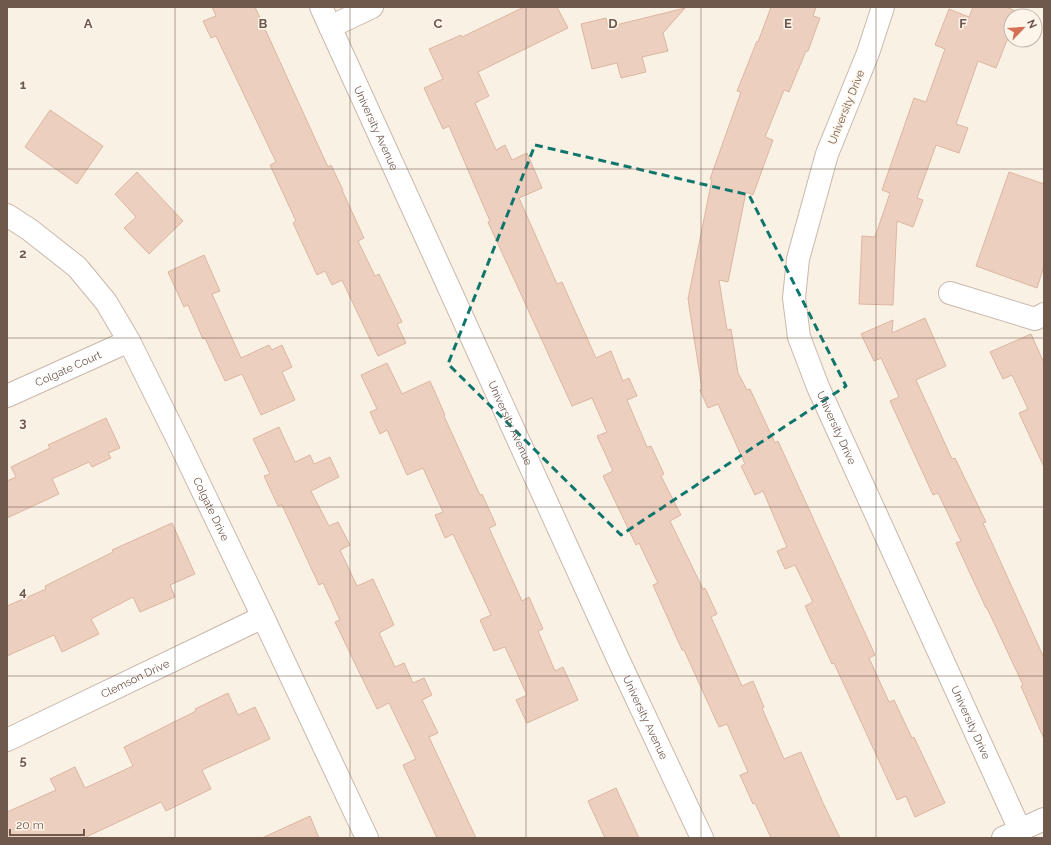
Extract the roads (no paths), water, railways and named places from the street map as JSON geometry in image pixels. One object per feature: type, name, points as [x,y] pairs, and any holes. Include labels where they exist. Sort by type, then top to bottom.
[{"type":"street","name":"University Avenue","points":[[321,7],[618,660],[702,838]]},
{"type":"street","points":[[330,27],[372,7]]},
{"type":"street","name":"University Drive","points":[[883,7],[868,53],[827,154],[798,259],[794,298],[799,338],[818,387],[1011,834]]},
{"type":"street","name":"Colgate Drive","points":[[7,215],[30,230],[77,268],[106,302],[129,341],[263,617],[367,838]]},
{"type":"street","points":[[950,293],[1035,319],[1044,314]]},
{"type":"street","name":"Colgate Court","points":[[7,396],[129,341]]},
{"type":"street","name":"Clemson Drive","points":[[7,740],[263,617]]},
{"type":"street","points":[[1011,834],[1044,818]]}]
